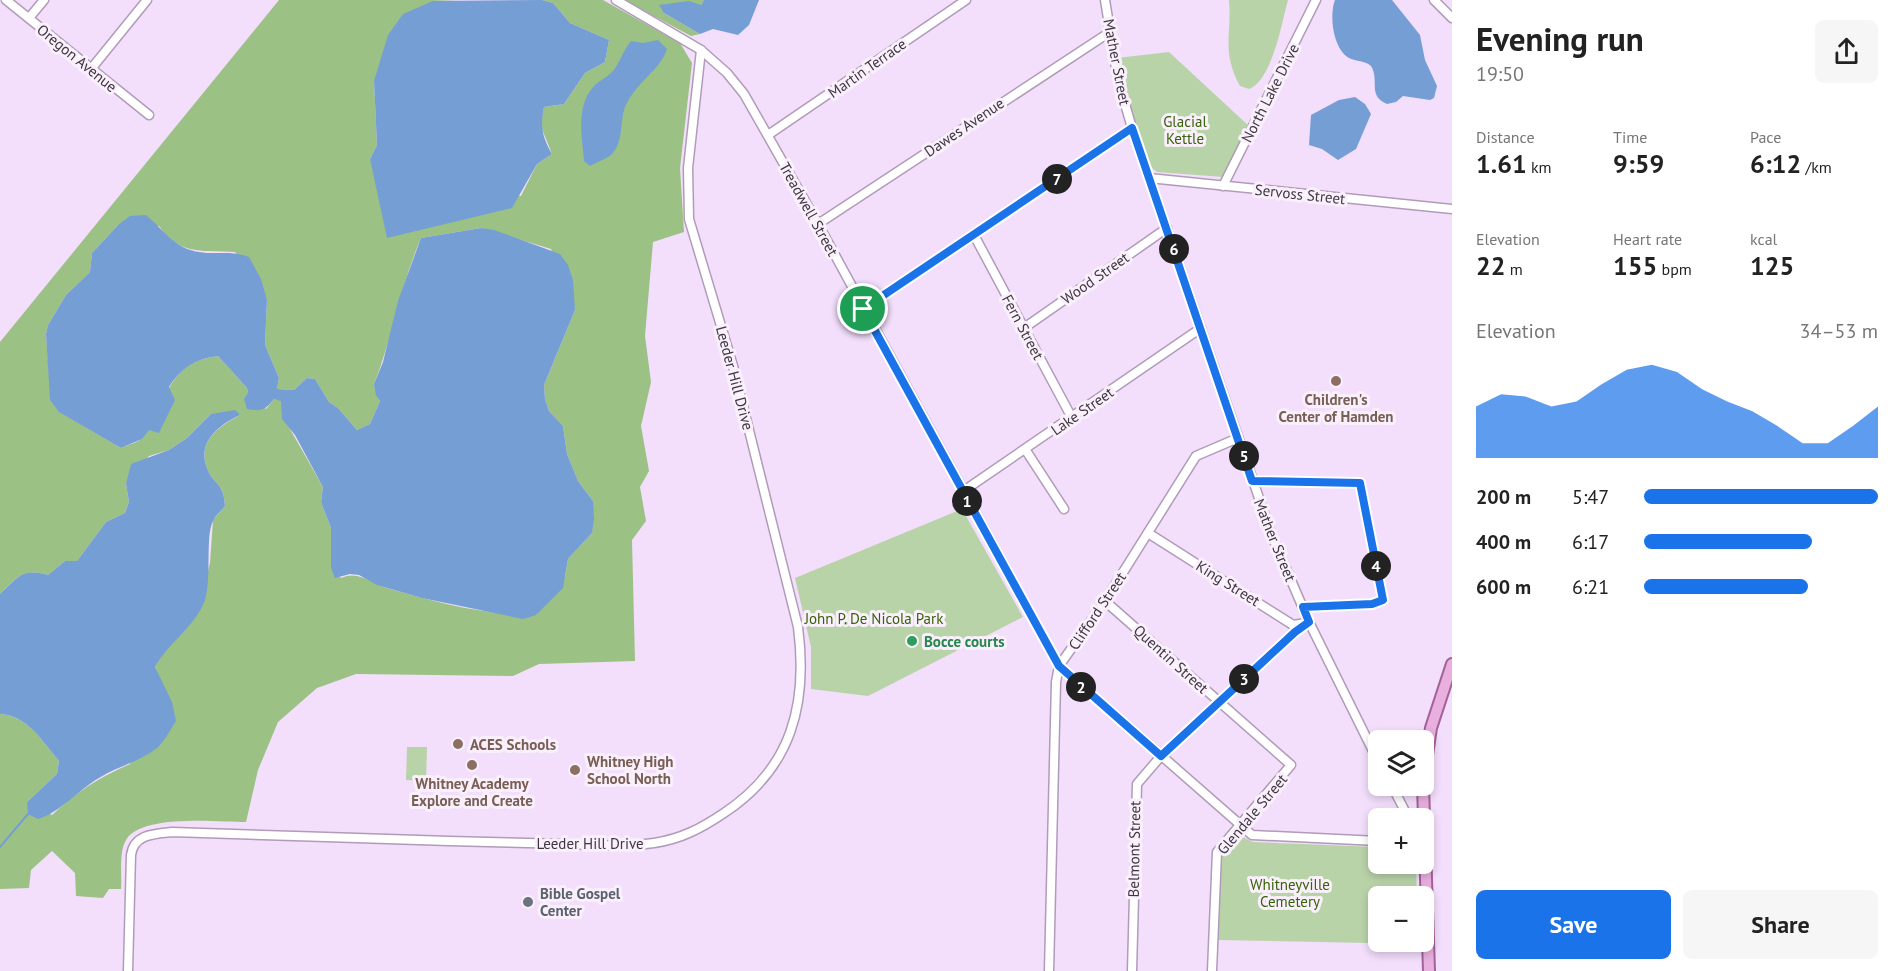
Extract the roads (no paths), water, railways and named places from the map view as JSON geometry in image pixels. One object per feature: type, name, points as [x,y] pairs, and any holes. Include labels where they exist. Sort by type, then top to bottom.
[{"type":"main road","points":[[1431,730],[1452,664]]},
{"type":"main road","points":[[1425,874],[1429,971]]},
{"type":"street","name":"Oregon Avenue","points":[[6,0],[149,115]]},
{"type":"street","points":[[29,18],[44,0]]},
{"type":"street","points":[[91,69],[147,0]]},
{"type":"street","name":"Treadwell Street","points":[[616,0],[700,50],[736,83],[818,224],[962,492],[1059,666],[1252,835],[1368,841]]},
{"type":"street","name":"Martin Terrace","points":[[768,135],[966,0]]},
{"type":"street","name":"Mather Street","points":[[1105,0],[1118,80],[1132,128],[1252,481],[1309,622],[1368,740]]},
{"type":"street","name":"North Lake Drive","points":[[1223,186],[1316,0]]},
{"type":"street","points":[[1434,0],[1452,18]]},
{"type":"street","name":"Dawes Avenue","points":[[818,224],[1110,32]]},
{"type":"street","name":"Leeder Hill Drive","points":[[128,971],[131,855],[132,847],[143,837],[172,832],[580,844],[655,843],[700,829],[740,802],[757,787],[777,760],[796,716],[802,676],[801,653],[798,627],[733,366],[689,219],[688,168],[700,50]]},
{"type":"street","points":[[863,309],[1132,128]]},
{"type":"street","name":"Servoss Street","points":[[1149,178],[1452,209]]},
{"type":"street","name":"Wood Street","points":[[1024,328],[1167,228]]},
{"type":"street","name":"Fern Street","points":[[974,235],[1072,418]]},
{"type":"street","name":"Lake Street","points":[[962,492],[1201,328]]},
{"type":"street","name":"Clifford Street","points":[[1049,971],[1056,682],[1059,666],[1105,601],[1196,456],[1238,438]]},
{"type":"street","points":[[1025,449],[1064,509]]},
{"type":"street","points":[[1252,481],[1360,483],[1383,600],[1372,604],[1303,607]]},
{"type":"street","name":"King Street","points":[[1148,533],[1293,625],[1309,622]]},
{"type":"street","name":"Quentin Street","points":[[1105,601],[1291,765]]},
{"type":"street","name":"Belmont Street","points":[[1132,971],[1136,790],[1141,778],[1219,702],[1295,632],[1309,622]]},
{"type":"street","name":"Glendale Street","points":[[1212,971],[1217,852],[1291,765]]},
{"type":"water","points":[[542,0],[553,3],[570,23],[609,40],[605,62],[585,73],[564,104],[544,107],[543,131],[552,154],[537,164],[512,208],[387,238],[370,159],[377,145],[374,81],[388,35],[403,14],[433,1]]},
{"type":"water","points":[[704,0],[759,0],[749,25],[738,35],[713,29],[700,34],[664,13],[659,5],[689,1],[701,5]]},
{"type":"water","points":[[1335,0],[1392,0],[1420,35],[1425,60],[1437,86],[1434,98],[1430,100],[1403,96],[1396,102],[1387,104],[1381,100],[1377,96],[1371,66],[1349,58],[1339,47],[1332,14]]},
{"type":"water","points":[[658,40],[667,49],[664,57],[628,101],[624,110],[618,145],[609,156],[590,166],[584,161],[581,130],[582,110],[589,92],[613,70],[631,41],[643,43]]},
{"type":"water","points":[[1355,97],[1365,104],[1371,114],[1356,149],[1338,160],[1322,149],[1309,145],[1311,115],[1339,100]]},
{"type":"water","points":[[146,215],[183,247],[206,253],[249,257],[261,279],[267,300],[265,345],[279,378],[277,389],[294,390],[307,378],[315,379],[329,402],[338,408],[357,430],[370,424],[380,401],[374,384],[383,362],[398,301],[421,238],[481,228],[494,230],[560,254],[568,265],[573,280],[575,310],[544,385],[545,399],[549,411],[563,426],[567,454],[578,481],[593,501],[594,519],[592,533],[568,559],[563,588],[536,615],[523,619],[422,598],[377,585],[359,575],[350,574],[335,578],[331,568],[331,528],[321,502],[323,487],[295,435],[282,419],[281,401],[274,399],[260,410],[247,409],[244,399],[248,393],[247,388],[218,356],[196,362],[173,381],[169,387],[175,400],[159,433],[149,430],[142,439],[121,448],[59,412],[50,400],[46,334],[48,325],[66,295],[90,272],[92,253],[118,225],[130,216]]},
{"type":"water","points":[[235,410],[240,415],[219,428],[205,448],[204,456],[208,471],[220,487],[225,506],[214,519],[211,528],[205,600],[195,618],[155,667],[172,702],[176,721],[157,748],[99,778],[62,806],[38,819],[28,814],[27,802],[57,774],[59,761],[26,724],[0,714],[0,594],[26,573],[48,575],[65,561],[77,561],[106,522],[125,513],[129,502],[126,484],[131,464],[169,450],[187,438],[211,414]]},
{"type":"waterway","points":[[0,847],[28,814]]},
{"type":"place","name":"Children's Center of Hamden","points":[[1336,381]]},
{"type":"place","name":"Bocce courts","points":[[912,641]]},
{"type":"place","name":"ACES Schools","points":[[458,744]]},
{"type":"place","name":"Whitney Academy Explore and Create","points":[[472,765]]},
{"type":"place","name":"Whitney High School North","points":[[575,770]]},
{"type":"place","name":"Bible Gospel Center","points":[[528,902]]},
{"type":"park label","name":"Glacial Kettle","points":[[1185,130]]},
{"type":"park label","name":"John P. De Nicola Park","points":[[874,618]]},
{"type":"park label","name":"Whitneyville Cemetery","points":[[1290,892]]}]
